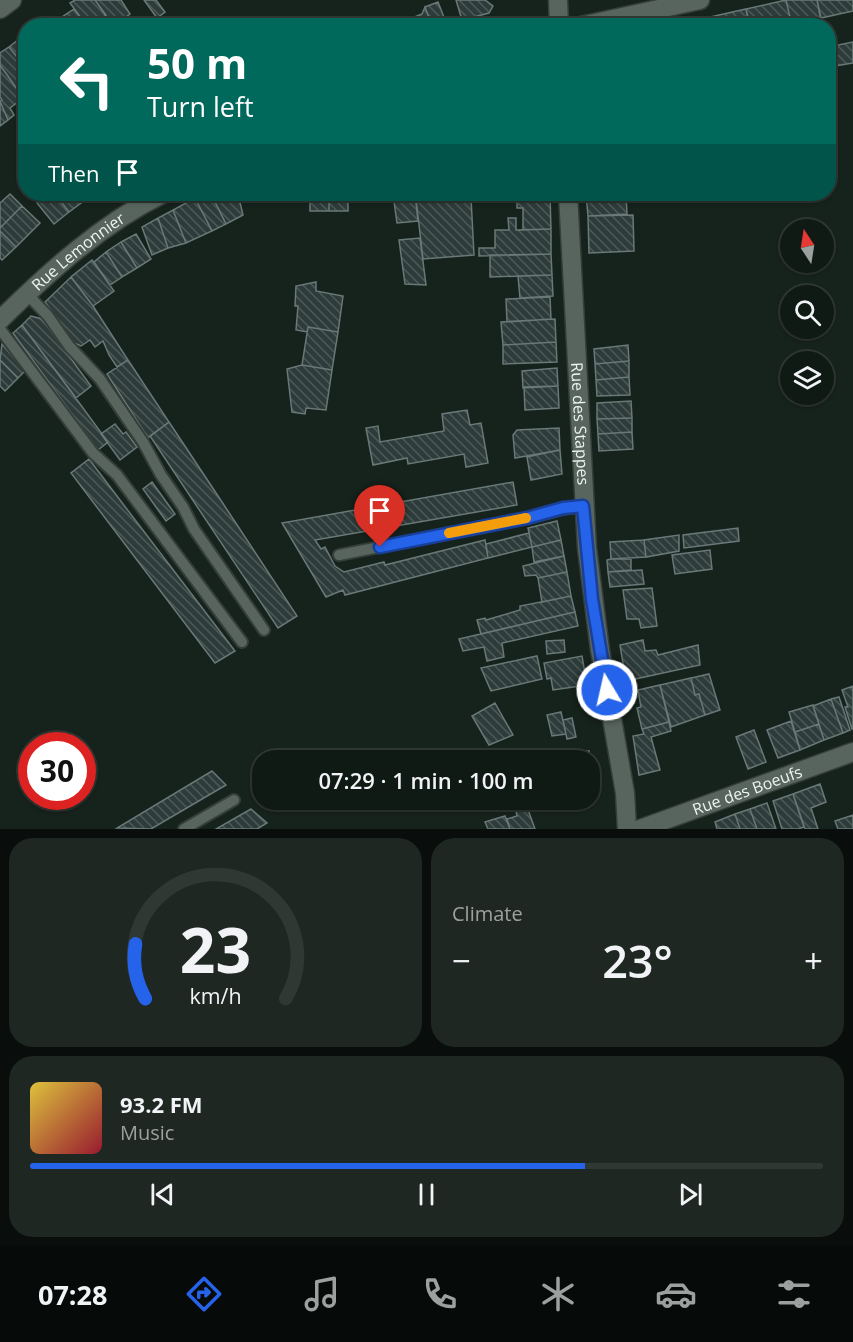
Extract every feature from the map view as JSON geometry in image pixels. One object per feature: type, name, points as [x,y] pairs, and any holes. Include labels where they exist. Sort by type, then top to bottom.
[{"type":"street","points":[[0,9],[12,0]]},
{"type":"street","points":[[558,0],[559,18]]},
{"type":"street","points":[[618,18],[700,0]]},
{"type":"street","name":"Rue Lemonnier","points":[[0,320],[64,260],[127,213],[149,201]]},
{"type":"street","name":"Rue des Stappes","points":[[568,201],[583,506],[592,599],[625,793],[627,829]]},
{"type":"street","name":"Rue des Boeufs","points":[[640,829],[853,752]]},
{"type":"lane","points":[[27,294],[48,316],[69,346],[100,379],[183,507],[194,529],[264,630]]},
{"type":"lane","points":[[0,329],[93,453],[117,475],[242,642]]},
{"type":"lane","points":[[339,555],[527,518],[563,508],[583,506]]},
{"type":"lane","points":[[184,829],[234,800]]},
{"type":"building","points":[[75,0],[95,0],[106,15],[102,18],[81,18],[70,3]]},
{"type":"building","points":[[95,0],[121,0],[130,14],[124,18],[107,18]]},
{"type":"building","points":[[144,0],[156,0],[165,12],[157,18]]},
{"type":"building","points":[[456,0],[485,0],[493,6],[489,13],[461,18]]},
{"type":"building","points":[[786,0],[817,0],[820,18],[790,18]]},
{"type":"building","points":[[786,0],[790,18],[748,18],[746,9]]},
{"type":"building","points":[[817,0],[853,0],[853,11],[821,18]]},
{"type":"building","points":[[438,2],[444,18],[429,18],[425,7]]},
{"type":"building","points":[[425,7],[429,18],[412,18],[422,14]]},
{"type":"building","points":[[74,9],[81,18],[60,18]]},
{"type":"building","points":[[746,9],[748,18],[706,18]]},
{"type":"building","points":[[18,40],[18,58],[9,47]]},
{"type":"building","points":[[853,42],[853,63],[836,66],[836,45]]},
{"type":"building","points":[[9,47],[18,58],[18,91],[0,65],[0,53]]},
{"type":"building","points":[[0,65],[18,91],[18,102],[10,108],[14,115],[8,120],[0,97]]},
{"type":"building","points":[[0,101],[8,120],[0,126]]},
{"type":"building","points":[[10,194],[22,206],[0,228],[0,203]]},
{"type":"building","points":[[60,201],[69,212],[54,224],[37,203]]},
{"type":"building","points":[[60,201],[84,201],[69,212]]},
{"type":"building","points":[[190,201],[197,201],[212,231],[186,243],[173,210]]},
{"type":"building","points":[[197,201],[214,201],[226,224],[212,231]]},
{"type":"building","points":[[214,201],[240,201],[243,215],[226,224]]},
{"type":"building","points":[[310,201],[329,201],[329,211],[310,211]]},
{"type":"building","points":[[329,201],[348,201],[348,211],[329,211]]},
{"type":"building","points":[[394,201],[416,201],[418,221],[397,223]]},
{"type":"building","points":[[416,201],[471,201],[474,255],[423,259]]},
{"type":"building","points":[[517,201],[550,201],[551,229],[523,230],[523,208],[517,208]]},
{"type":"building","points":[[587,201],[626,201],[627,214],[588,216]]},
{"type":"building","points":[[22,206],[40,223],[16,247],[0,231],[0,228]]},
{"type":"building","points":[[173,210],[186,243],[168,248],[158,218]]},
{"type":"building","points":[[633,215],[634,251],[589,253],[588,216]]},
{"type":"building","points":[[158,218],[168,248],[152,255],[142,227]]},
{"type":"building","points":[[508,218],[516,218],[516,230],[551,229],[551,254],[479,256],[479,248],[495,248],[495,230],[509,230]]},
{"type":"building","points":[[0,231],[16,247],[2,260],[0,258]]},
{"type":"building","points":[[136,234],[151,259],[137,268],[121,242]]},
{"type":"building","points":[[420,238],[426,285],[405,284],[399,240]]},
{"type":"building","points":[[121,242],[137,268],[122,277],[106,252]]},
{"type":"building","points":[[106,252],[122,277],[110,285],[94,262]]},
{"type":"building","points":[[551,254],[552,275],[490,277],[490,255]]},
{"type":"building","points":[[92,260],[114,291],[93,306],[71,277]]},
{"type":"building","points":[[552,275],[553,296],[520,298],[518,276]]},
{"type":"building","points":[[71,277],[128,360],[117,367],[103,341],[95,347],[90,340],[81,346],[74,343],[45,302]]},
{"type":"building","points":[[316,282],[316,291],[343,296],[338,332],[308,327],[307,332],[296,330],[298,306],[295,306],[296,286]]},
{"type":"building","points":[[550,297],[551,319],[507,322],[506,299]]},
{"type":"building","points":[[31,316],[42,319],[91,386],[76,398],[22,325]]},
{"type":"building","points":[[555,319],[556,342],[503,345],[501,322]]},
{"type":"building","points":[[22,325],[108,442],[98,450],[13,333]]},
{"type":"building","points":[[308,327],[338,332],[332,370],[302,365]]},
{"type":"building","points":[[556,342],[557,362],[503,364],[503,345]]},
{"type":"building","points":[[2,344],[25,371],[18,378],[0,360]]},
{"type":"building","points":[[628,345],[629,361],[595,364],[594,349]]},
{"type":"building","points":[[0,360],[18,378],[5,391],[0,386]]},
{"type":"building","points":[[128,360],[169,422],[148,438],[107,374]]},
{"type":"building","points":[[629,361],[629,377],[596,380],[595,364]]},
{"type":"building","points":[[302,365],[332,370],[326,410],[306,408],[305,414],[292,412],[287,369]]},
{"type":"building","points":[[557,368],[558,386],[523,388],[522,371]]},
{"type":"building","points":[[629,377],[630,395],[597,396],[596,380]]},
{"type":"building","points":[[558,386],[559,408],[525,410],[524,387]]},
{"type":"building","points":[[631,401],[632,418],[597,419],[597,403]]},
{"type":"building","points":[[467,410],[470,425],[481,423],[488,463],[466,467],[464,454],[408,464],[407,458],[373,465],[366,428],[378,426],[380,442],[444,431],[442,414]]},
{"type":"building","points":[[632,418],[632,432],[598,434],[597,419]]},
{"type":"building","points":[[169,422],[297,616],[278,628],[150,436]]},
{"type":"building","points":[[115,424],[123,434],[126,432],[137,447],[120,460],[101,434]]},
{"type":"building","points":[[559,428],[560,450],[515,458],[513,435],[517,430]]},
{"type":"building","points":[[632,432],[633,449],[599,451],[598,434]]},
{"type":"building","points":[[560,450],[562,474],[531,480],[527,457]]},
{"type":"building","points":[[89,459],[235,651],[215,663],[71,473]]},
{"type":"building","points":[[152,482],[175,514],[166,521],[143,489]]},
{"type":"building","points":[[513,482],[517,505],[315,540],[321,549],[325,547],[335,566],[344,572],[384,562],[385,565],[485,540],[488,558],[345,595],[343,590],[326,597],[282,523]]},
{"type":"building","points":[[557,521],[561,540],[532,547],[528,528]]},
{"type":"building","points":[[738,528],[739,541],[684,548],[683,535]]},
{"type":"building","points":[[529,533],[532,547],[488,558],[486,544]]},
{"type":"building","points":[[679,535],[679,551],[646,557],[644,540]]},
{"type":"building","points":[[561,540],[564,556],[534,562],[532,547]]},
{"type":"building","points":[[644,540],[646,557],[611,559],[610,542]]},
{"type":"building","points":[[710,550],[712,569],[675,574],[672,555]]},
{"type":"building","points":[[564,556],[567,572],[538,578],[536,575],[525,576],[523,566]]},
{"type":"building","points":[[631,559],[631,570],[608,572],[607,560]]},
{"type":"building","points":[[642,570],[644,584],[610,587],[608,572]]},
{"type":"building","points":[[567,572],[571,596],[542,602],[538,578]]},
{"type":"building","points":[[652,588],[657,626],[641,628],[639,619],[627,619],[623,590]]},
{"type":"building","points":[[571,596],[575,612],[481,634],[477,620],[485,618],[486,620],[520,610],[520,606]]},
{"type":"building","points":[[575,612],[578,626],[502,643],[504,657],[487,661],[484,647],[463,651],[459,639]]},
{"type":"building","points":[[564,640],[565,652],[547,654],[546,641]]},
{"type":"building","points":[[643,640],[645,651],[656,650],[658,655],[698,645],[700,665],[626,681],[620,645]]},
{"type":"building","points":[[537,656],[542,679],[491,691],[481,668]]},
{"type":"building","points":[[582,656],[587,685],[553,690],[551,678],[547,679],[544,663]]},
{"type":"building","points":[[709,674],[720,710],[705,715],[699,694],[695,695],[691,678]]},
{"type":"building","points":[[691,678],[695,695],[699,694],[705,715],[671,727],[660,685]]},
{"type":"building","points":[[660,685],[669,722],[642,729],[637,708],[641,707],[638,690]]},
{"type":"building","points":[[853,686],[853,729],[852,729],[842,690]]},
{"type":"building","points":[[839,697],[850,730],[843,733],[831,699]]},
{"type":"building","points":[[831,699],[843,733],[824,740],[813,706]]},
{"type":"building","points":[[495,703],[513,735],[489,745],[472,716]]},
{"type":"building","points":[[813,705],[819,724],[795,732],[789,712]]},
{"type":"building","points":[[561,712],[566,734],[552,736],[547,715]]},
{"type":"building","points":[[572,718],[576,737],[567,739],[563,720]]},
{"type":"building","points":[[791,721],[800,750],[778,758],[767,730]]},
{"type":"building","points":[[669,722],[671,731],[651,737],[660,770],[639,775],[633,736],[644,734],[642,729]]},
{"type":"building","points":[[819,724],[824,740],[800,750],[795,732]]},
{"type":"building","points":[[754,730],[766,762],[748,769],[736,737]]},
{"type":"building","points":[[212,771],[226,785],[151,829],[117,828]]},
{"type":"building","points":[[820,784],[826,802],[811,808],[818,829],[805,829],[793,794]]},
{"type":"building","points":[[793,794],[804,827],[782,829],[773,801]]},
{"type":"building","points":[[767,803],[776,829],[757,829],[750,809]]},
{"type":"building","points":[[251,809],[267,823],[257,829],[216,829]]},
{"type":"building","points":[[750,809],[757,829],[740,829],[735,814]]},
{"type":"building","points":[[528,810],[535,829],[510,829],[507,819],[517,816],[516,811]]},
{"type":"building","points":[[735,814],[740,829],[717,829],[715,822]]},
{"type":"building","points":[[853,815],[853,829],[838,829],[835,821]]},
{"type":"building","points":[[505,816],[510,829],[488,829],[485,822]]},
{"type":"slow traffic","points":[[449,533],[526,518]]},
{"type":"route","points":[[380,547],[527,518],[563,508],[583,506],[592,599],[607,690]]}]
